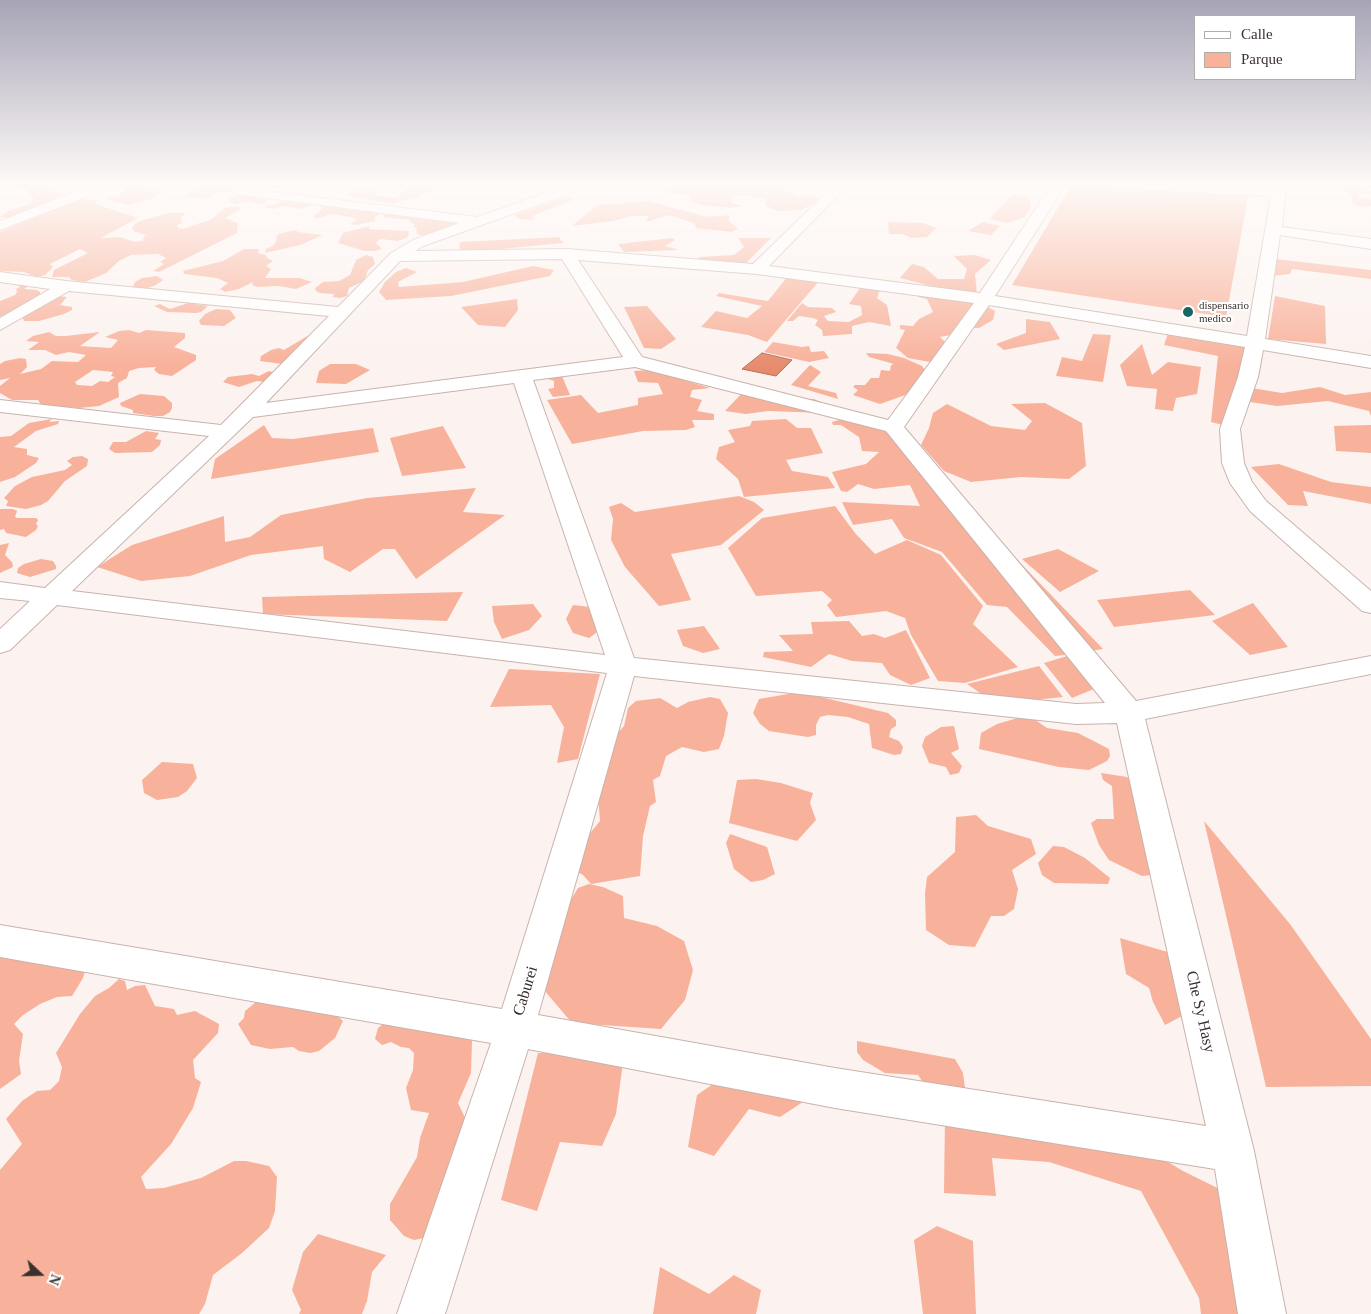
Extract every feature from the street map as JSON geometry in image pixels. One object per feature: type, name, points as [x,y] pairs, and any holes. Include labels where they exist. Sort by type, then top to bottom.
[{"type":"street","points":[[0,644],[247,412],[396,256],[414,245]]},
{"type":"street","points":[[757,269],[781,245]]},
{"type":"street","points":[[893,427],[985,299],[1020,245]]},
{"type":"street","points":[[1271,245],[1248,377],[1230,429],[1233,463],[1241,483],[1258,506],[1371,605]]},
{"type":"street","points":[[396,256],[567,254],[757,269],[985,299],[1371,362]]},
{"type":"street","points":[[567,254],[635,361]]},
{"type":"street","points":[[0,277],[66,286],[342,312]]},
{"type":"street","points":[[0,325],[66,286]]},
{"type":"street","points":[[247,412],[635,361],[893,427],[1128,712]]},
{"type":"street","points":[[522,377],[623,666]]},
{"type":"street","points":[[0,406],[226,432]]},
{"type":"street","points":[[0,590],[623,666],[1076,714],[1128,712],[1371,665]]},
{"type":"street","name":"Caburei","points":[[421,1314],[516,1029],[623,666]]},
{"type":"street","name":"Che Sy Hasy","points":[[1128,712],[1233,1151],[1262,1314]]},
{"type":"street","points":[[0,941],[516,1029],[835,1088],[1233,1151]]},
{"type":"green space","points":[[0,245],[212,245],[159,272],[153,271],[164,264],[160,262],[166,258],[158,254],[131,255],[119,261],[106,273],[85,282],[72,280],[69,277],[52,277],[54,270],[88,253],[80,249],[50,264],[53,267],[45,275],[37,277],[24,272],[0,271]]},
{"type":"green space","points":[[299,245],[265,253],[266,249],[273,246]]},
{"type":"green space","points":[[346,245],[378,245],[382,249],[365,251]]},
{"type":"green space","points":[[460,245],[539,245],[459,253]]},
{"type":"green space","points":[[619,245],[666,245],[679,250],[624,252]]},
{"type":"green space","points":[[743,245],[764,245],[745,264],[696,260],[700,257],[734,255],[744,247]]},
{"type":"green space","points":[[1036,245],[1239,245],[1226,317],[1012,285]]},
{"type":"green space","points":[[244,249],[259,249],[258,253],[266,255],[267,258],[273,261],[266,266],[271,269],[265,278],[300,278],[312,282],[296,289],[279,286],[257,287],[252,285],[253,282],[239,289],[225,292],[220,289],[228,283],[217,278],[184,274],[183,271],[223,261]]},
{"type":"green space","points":[[366,255],[373,257],[375,264],[368,270],[364,281],[349,288],[347,296],[333,297],[334,294],[316,291],[315,288],[323,282],[339,281],[350,275],[356,260]]},
{"type":"green space","points":[[975,255],[991,260],[975,274],[977,294],[943,289],[900,278],[912,264],[924,267],[938,279],[964,279],[967,269],[954,256]]},
{"type":"green space","points":[[1276,259],[1371,270],[1371,279],[1292,269],[1290,274],[1272,276]]},
{"type":"green space","points":[[533,266],[554,270],[550,276],[451,296],[386,300],[379,292],[385,282],[396,272],[406,268],[417,272],[398,282],[399,287],[463,282]]},
{"type":"green space","points":[[157,276],[163,280],[156,285],[145,289],[133,287],[135,282],[142,278]]},
{"type":"green space","points":[[787,277],[820,280],[767,342],[748,335],[701,327],[716,311],[747,318],[762,306],[716,296],[719,293],[768,301]]},
{"type":"green space","points":[[26,282],[33,283],[24,289],[37,290],[40,292],[40,297],[4,316],[0,316],[0,301],[15,295],[16,289],[20,287],[18,285]]},
{"type":"green space","points":[[860,288],[885,289],[879,292],[877,298],[887,305],[891,326],[869,322],[852,326],[852,334],[823,336],[822,330],[815,325],[818,320],[799,316],[793,321],[787,321],[802,303],[808,307],[832,308],[836,312],[824,316],[828,321],[849,322],[862,315],[861,306],[849,304]]},
{"type":"green space","points":[[920,292],[969,296],[995,311],[993,320],[979,328],[959,327],[956,334],[940,337],[949,346],[930,362],[908,358],[896,348],[905,330],[900,329],[900,325],[913,326],[919,319],[933,312],[927,299],[918,297]]},
{"type":"green space","points":[[58,296],[67,297],[60,305],[72,307],[72,310],[39,321],[24,321],[22,316]]},
{"type":"green space","points":[[1275,296],[1325,306],[1326,344],[1268,339]]},
{"type":"green space","points":[[517,299],[518,310],[505,327],[478,325],[461,307]]},
{"type":"green space","points":[[188,303],[208,306],[201,312],[196,313],[167,312],[154,306],[160,304],[170,309]]},
{"type":"green space","points":[[647,306],[676,339],[661,349],[644,348],[624,307]]},
{"type":"green space","points":[[216,309],[230,310],[236,318],[224,326],[201,325],[199,321],[205,314]]},
{"type":"green space","points":[[1026,319],[1050,322],[1060,339],[1004,350],[996,344],[1026,333]]},
{"type":"green space","points":[[129,330],[139,333],[146,330],[185,333],[185,338],[174,347],[196,355],[196,360],[172,376],[159,374],[154,370],[156,367],[139,368],[129,371],[127,378],[118,383],[119,397],[99,406],[79,408],[42,406],[38,400],[12,400],[0,393],[0,386],[10,378],[0,380],[0,364],[5,361],[20,358],[26,359],[27,367],[20,374],[41,369],[52,361],[78,362],[86,355],[69,352],[56,355],[45,350],[28,350],[39,342],[26,341],[33,336],[49,332],[56,336],[66,336],[100,332],[80,346],[111,348],[118,340],[105,337],[119,331]],"holes":[[[93,370],[113,372],[111,376],[115,377],[108,382],[100,381],[92,386],[77,385],[75,382]]]},
{"type":"green space","points":[[1168,333],[1248,345],[1239,429],[1211,422],[1218,356],[1164,345]]},
{"type":"green space","points":[[1093,334],[1111,335],[1103,382],[1056,376],[1062,357],[1082,361]]},
{"type":"green space","points":[[309,335],[315,335],[282,364],[260,361],[261,356],[271,350],[279,348],[284,350]]},
{"type":"green space","points":[[773,342],[802,347],[809,346],[811,352],[824,351],[829,358],[809,362],[764,352]]},
{"type":"green space","points":[[1142,344],[1152,375],[1168,362],[1201,367],[1197,394],[1176,398],[1173,411],[1155,409],[1157,389],[1127,386],[1120,365]]},
{"type":"green space","points":[[866,353],[888,354],[904,358],[922,366],[927,373],[914,392],[880,404],[853,395],[858,390],[853,387],[855,385],[865,385],[871,378],[879,378],[881,370],[890,371],[891,365],[894,364],[869,357]]},
{"type":"green space","points":[[330,364],[356,364],[370,370],[346,384],[316,383],[319,371]]},
{"type":"green space","points":[[810,365],[821,372],[808,386],[836,393],[838,399],[791,385]]},
{"type":"green space","points":[[650,370],[710,388],[692,390],[690,397],[702,400],[697,411],[714,414],[714,420],[692,420],[695,427],[686,430],[643,431],[572,444],[547,400],[581,395],[598,413],[638,405],[638,398],[663,394],[658,383],[638,382],[634,371]]},
{"type":"green space","points":[[269,371],[277,374],[265,382],[257,381],[239,387],[223,382],[228,377],[252,374],[259,376]]},
{"type":"green space","points":[[562,376],[570,395],[553,397],[548,389],[554,388],[554,381],[542,377]]},
{"type":"green space","points":[[1320,387],[1345,395],[1371,392],[1371,416],[1369,411],[1328,401],[1277,406],[1250,402],[1251,388],[1282,393]]},
{"type":"green space","points":[[745,390],[786,398],[814,399],[828,405],[824,413],[768,411],[746,414],[725,411]]},
{"type":"green space","points":[[140,394],[164,396],[172,403],[170,412],[163,416],[154,416],[133,413],[133,410],[121,406],[120,403]]},
{"type":"green space","points":[[1045,403],[1082,423],[1086,466],[1069,479],[1021,477],[971,482],[944,471],[921,445],[929,428],[933,413],[947,404],[991,426],[1025,430],[1032,421],[1011,404]]},
{"type":"green space","points":[[856,415],[882,419],[1103,649],[1084,652],[1111,682],[1072,698],[1044,663],[1074,654],[1055,656],[1007,607],[987,605],[942,552],[904,538],[892,519],[853,525],[842,502],[920,506],[910,485],[874,489],[858,484],[847,492],[841,491],[832,472],[866,464],[879,452],[862,451],[859,437],[841,425],[833,425],[832,422]]},
{"type":"green space","points":[[52,419],[49,422],[59,421],[58,424],[36,431],[14,447],[27,449],[27,455],[39,458],[36,463],[15,477],[0,482],[0,437],[11,436],[29,423]]},
{"type":"green space","points":[[786,419],[797,428],[811,428],[823,453],[786,460],[792,471],[828,477],[835,488],[744,497],[738,479],[716,459],[719,447],[735,442],[728,430],[750,426],[752,421]]},
{"type":"green space","points":[[264,425],[272,438],[293,439],[373,428],[379,452],[211,479],[215,459]]},
{"type":"green space","points":[[1371,425],[1371,453],[1336,451],[1334,426]]},
{"type":"green space","points":[[443,426],[466,468],[402,476],[390,438]]},
{"type":"green space","points":[[146,431],[159,433],[155,439],[161,440],[160,445],[152,452],[115,453],[109,449],[113,442],[126,442]]},
{"type":"green space","points":[[82,456],[88,459],[87,466],[65,481],[48,501],[26,509],[6,506],[8,501],[4,498],[15,486],[32,477],[65,470],[72,465],[67,461],[73,457]]},
{"type":"green space","points":[[1279,464],[1331,482],[1371,487],[1371,504],[1303,491],[1308,506],[1288,505],[1251,467]]},
{"type":"green space","points":[[476,488],[463,512],[505,515],[416,579],[395,549],[383,549],[350,572],[324,559],[323,546],[251,555],[190,576],[141,581],[97,567],[132,545],[224,516],[225,542],[250,537],[281,515],[367,498]]},
{"type":"green space","points":[[739,496],[754,502],[764,510],[721,545],[671,554],[691,600],[659,606],[625,567],[611,540],[613,519],[609,507],[621,503],[635,512]]},
{"type":"green space","points":[[835,506],[855,533],[875,554],[907,540],[941,555],[983,606],[973,624],[1018,667],[965,683],[938,681],[911,635],[905,618],[886,611],[836,617],[827,605],[832,600],[822,591],[756,596],[728,548],[762,518]]},
{"type":"green space","points":[[0,509],[13,509],[17,511],[15,517],[17,518],[36,518],[38,526],[36,530],[26,537],[6,533],[4,529],[0,530]]},
{"type":"green space","points":[[9,543],[5,555],[12,562],[13,567],[0,573],[0,545]]},
{"type":"green space","points":[[1058,549],[1099,571],[1060,592],[1022,559]]},
{"type":"green space","points":[[41,559],[53,561],[56,569],[30,577],[17,573],[18,568],[24,564]]},
{"type":"green space","points":[[1190,590],[1215,615],[1114,627],[1097,600]]},
{"type":"green space","points":[[463,592],[447,621],[263,614],[262,597]]},
{"type":"green space","points":[[1253,603],[1288,647],[1250,655],[1212,621]]},
{"type":"green space","points":[[533,604],[542,616],[529,630],[502,639],[494,622],[492,606]]},
{"type":"green space","points":[[573,605],[590,607],[597,618],[596,633],[589,638],[573,633],[566,619]]},
{"type":"green space","points":[[849,621],[862,636],[874,634],[885,638],[906,630],[930,678],[911,685],[890,675],[882,663],[852,661],[829,654],[811,667],[763,657],[764,652],[793,651],[779,635],[813,634],[811,622]]},
{"type":"green space","points":[[704,626],[720,649],[703,653],[683,646],[677,630]]},
{"type":"green space","points":[[1039,666],[1063,697],[996,704],[967,684]]},
{"type":"green space","points":[[509,669],[600,674],[578,759],[557,763],[564,727],[551,705],[490,707]]},
{"type":"green space","points":[[794,693],[821,697],[888,713],[896,720],[896,726],[891,729],[889,737],[899,741],[903,747],[901,754],[894,755],[872,748],[869,724],[848,717],[828,715],[820,717],[816,725],[816,735],[808,737],[769,731],[760,724],[753,713],[759,699]]},
{"type":"green space","points":[[710,697],[720,699],[728,713],[724,736],[719,749],[704,752],[682,747],[666,756],[660,776],[653,780],[656,802],[650,806],[643,836],[640,876],[591,884],[583,875],[573,870],[582,843],[600,821],[598,795],[608,771],[609,742],[624,726],[628,708],[636,701],[660,698],[677,708],[688,702]]},
{"type":"green space","points":[[1028,715],[1047,728],[1078,733],[1109,749],[1110,756],[1107,761],[1089,770],[1059,767],[979,749],[981,733],[997,724]]},
{"type":"green space","points":[[954,726],[959,749],[951,753],[962,766],[959,773],[950,775],[946,767],[929,763],[922,746],[925,737],[941,727]]},
{"type":"green space","points":[[162,762],[193,764],[197,778],[187,791],[178,797],[157,800],[144,793],[142,780]]},
{"type":"green space","points":[[1101,773],[1127,777],[1138,792],[1151,875],[1142,876],[1109,860],[1099,845],[1091,823],[1097,819],[1114,819],[1112,786],[1103,780]]},
{"type":"green space","points":[[756,779],[781,783],[813,793],[810,803],[816,820],[797,841],[729,823],[737,780]]},
{"type":"green space","points":[[976,815],[988,826],[1031,839],[1036,854],[1012,870],[1018,889],[1014,909],[1004,916],[991,916],[975,947],[949,945],[926,930],[925,894],[927,877],[955,852],[956,817]]},
{"type":"green space","points":[[1204,821],[1290,924],[1371,1039],[1371,1086],[1266,1087]]},
{"type":"green space","points":[[730,834],[767,847],[775,874],[763,880],[751,882],[734,869],[726,843]]},
{"type":"green space","points":[[1053,846],[1064,847],[1085,858],[1110,878],[1108,884],[1054,883],[1042,875],[1038,863]]},
{"type":"green space","points":[[589,884],[603,887],[623,896],[624,918],[657,926],[684,941],[693,970],[685,1000],[661,1029],[572,1023],[538,983],[537,956],[578,888]]},
{"type":"green space","points":[[1120,938],[1171,953],[1182,1016],[1165,1025],[1153,1002],[1149,988],[1126,974]]},
{"type":"green space","points":[[0,942],[86,967],[83,978],[72,996],[57,997],[40,1004],[23,1015],[14,1024],[23,1034],[19,1061],[21,1074],[0,1089]]},
{"type":"green space","points":[[119,979],[125,981],[127,990],[135,986],[145,985],[155,1006],[174,1009],[177,1015],[195,1011],[219,1024],[218,1033],[193,1060],[195,1078],[201,1082],[193,1108],[171,1144],[141,1177],[146,1189],[164,1188],[201,1178],[234,1161],[246,1161],[269,1166],[277,1177],[275,1211],[269,1228],[242,1253],[213,1275],[205,1304],[199,1314],[0,1314],[0,1170],[22,1144],[6,1119],[22,1101],[37,1091],[50,1090],[59,1081],[62,1067],[56,1053],[80,1014],[95,996],[109,988]]},
{"type":"green space","points":[[306,1000],[336,1014],[343,1021],[335,1038],[319,1051],[310,1053],[299,1051],[293,1047],[270,1049],[251,1045],[238,1024],[244,1018],[245,1011],[256,1002],[279,1005],[285,1008]]},
{"type":"green space","points":[[389,1020],[469,1028],[472,1041],[471,1073],[458,1103],[468,1124],[430,1237],[414,1240],[404,1236],[390,1220],[390,1204],[417,1157],[420,1138],[429,1113],[411,1110],[406,1088],[413,1070],[414,1053],[409,1048],[401,1047],[391,1042],[382,1045],[375,1039],[378,1028]]},
{"type":"green space","points":[[857,1041],[955,1059],[963,1073],[965,1088],[949,1094],[927,1088],[918,1075],[885,1073],[863,1060],[857,1052]]},
{"type":"green space","points":[[538,1053],[624,1055],[616,1114],[602,1146],[560,1142],[537,1211],[501,1200]]},
{"type":"green space","points":[[723,1077],[809,1098],[780,1117],[749,1109],[714,1156],[688,1147],[697,1095]]},
{"type":"green space","points":[[945,1115],[1153,1153],[1183,1171],[1256,1207],[1278,1314],[1201,1314],[1199,1298],[1141,1191],[1049,1162],[992,1158],[996,1196],[944,1193]]},
{"type":"green space","points":[[937,1226],[973,1241],[976,1314],[923,1314],[914,1240]]},
{"type":"green space","points":[[318,1234],[386,1255],[372,1272],[367,1301],[362,1314],[299,1314],[301,1310],[292,1290],[303,1252]]},
{"type":"green space","points":[[660,1267],[709,1294],[734,1275],[761,1290],[756,1314],[653,1314]]},
{"type":"shaded area","points":[[762,353],[792,360],[776,376],[742,369]]},
{"type":"place","name":"dispensario medico","points":[[1188,312]]}]
